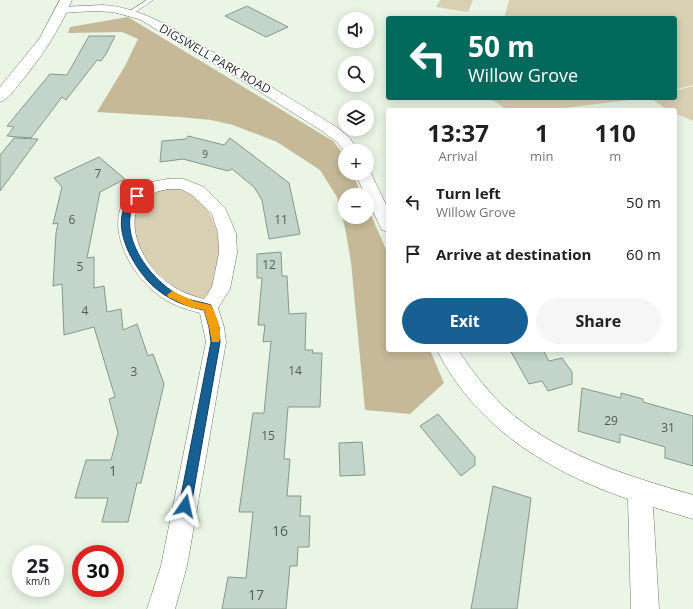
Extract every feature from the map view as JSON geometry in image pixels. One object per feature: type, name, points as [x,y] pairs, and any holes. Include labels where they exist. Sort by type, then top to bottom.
[{"type":"street","name":"DIGSWELL PARK ROAD","points":[[64,5],[132,12],[212,56],[287,101],[342,138],[347,144]]},
{"type":"street","points":[[0,97],[41,46],[64,5]]},
{"type":"street","points":[[366,180],[386,222]]},
{"type":"street","points":[[168,184],[184,184],[198,191],[219,212],[227,233],[228,253],[221,289],[208,307],[180,300],[161,288],[144,270],[131,249],[126,222],[128,207],[137,196],[150,187],[168,184]]},
{"type":"street","points":[[161,609],[174,566],[216,342],[214,327],[208,307]]},
{"type":"street","points":[[448,352],[469,383],[488,406],[523,436],[560,459],[595,475],[640,491],[693,507]]},
{"type":"street","points":[[640,491],[645,609]]},
{"type":"lane","points":[[132,12],[150,0]]},
{"type":"shaded area","points":[[440,0],[473,0],[468,12],[436,7]]},
{"type":"shaded area","points":[[509,0],[693,0],[693,85],[677,89],[677,16],[505,16]]},
{"type":"shaded area","points":[[128,17],[333,141],[338,147],[338,180],[355,180],[359,188],[338,188],[338,201],[320,170],[277,142],[233,125],[211,120],[97,112],[125,66],[138,39],[122,32],[68,33],[70,27]]},
{"type":"shaded area","points":[[693,86],[693,121],[677,114],[677,108],[665,108],[653,100],[677,100],[677,90]]},
{"type":"shaded area","points":[[492,100],[629,100],[564,108],[505,108]]},
{"type":"shaded area","points":[[166,189],[176,189],[190,192],[201,200],[208,209],[216,229],[219,246],[219,268],[217,278],[214,288],[209,295],[202,298],[193,297],[179,290],[158,273],[146,259],[138,243],[132,225],[133,217],[141,200],[150,194]]},
{"type":"shaded area","points":[[374,222],[386,249],[386,352],[431,352],[444,383],[410,414],[365,410],[351,262],[344,224],[374,224]]},
{"type":"building","points":[[247,6],[288,27],[266,37],[225,16]]},
{"type":"building","points":[[89,36],[115,36],[101,61],[97,60],[66,100],[62,97],[31,138],[7,136],[14,127],[7,126],[50,74],[67,75]]},
{"type":"building","points":[[188,136],[224,145],[230,138],[289,183],[300,234],[269,239],[262,200],[254,187],[232,169],[228,171],[183,159],[160,162],[162,141],[186,139]]},
{"type":"building","points":[[14,138],[38,139],[0,191],[0,155]]},
{"type":"building","points":[[99,157],[125,179],[100,192],[87,258],[94,257],[94,288],[104,286],[107,312],[121,309],[123,330],[137,324],[148,356],[153,354],[164,384],[141,483],[137,483],[128,522],[102,522],[108,498],[75,498],[86,460],[111,460],[118,433],[109,399],[115,397],[94,327],[64,335],[62,284],[53,286],[56,233],[58,223],[53,224],[62,187],[54,178]]},
{"type":"building","points":[[281,252],[282,276],[287,276],[289,314],[306,313],[305,350],[313,350],[312,353],[322,353],[320,407],[288,407],[284,459],[290,459],[287,496],[301,496],[300,516],[310,516],[309,547],[298,547],[297,566],[290,566],[286,609],[222,609],[228,577],[246,578],[253,512],[239,512],[253,413],[264,413],[271,341],[263,342],[265,325],[258,325],[262,278],[257,278],[257,254]]},
{"type":"building","points":[[511,352],[544,352],[549,361],[562,358],[572,372],[572,384],[548,391],[542,381],[529,384]]},
{"type":"building","points":[[582,388],[621,398],[621,393],[643,399],[643,402],[693,416],[693,466],[665,458],[665,447],[620,434],[620,443],[578,431]]},
{"type":"building","points":[[438,414],[475,457],[475,465],[461,476],[420,426]]},
{"type":"building","points":[[362,442],[365,475],[340,476],[339,443]]},
{"type":"building","points":[[493,486],[531,498],[517,609],[471,609]]},
{"type":"slow traffic","points":[[172,295],[180,300],[192,304],[208,307],[214,327],[215,340]]},
{"type":"route","points":[[137,196],[128,207],[126,222],[131,249],[144,270],[161,288],[180,300],[208,307],[214,327],[216,342],[185,506]]}]
